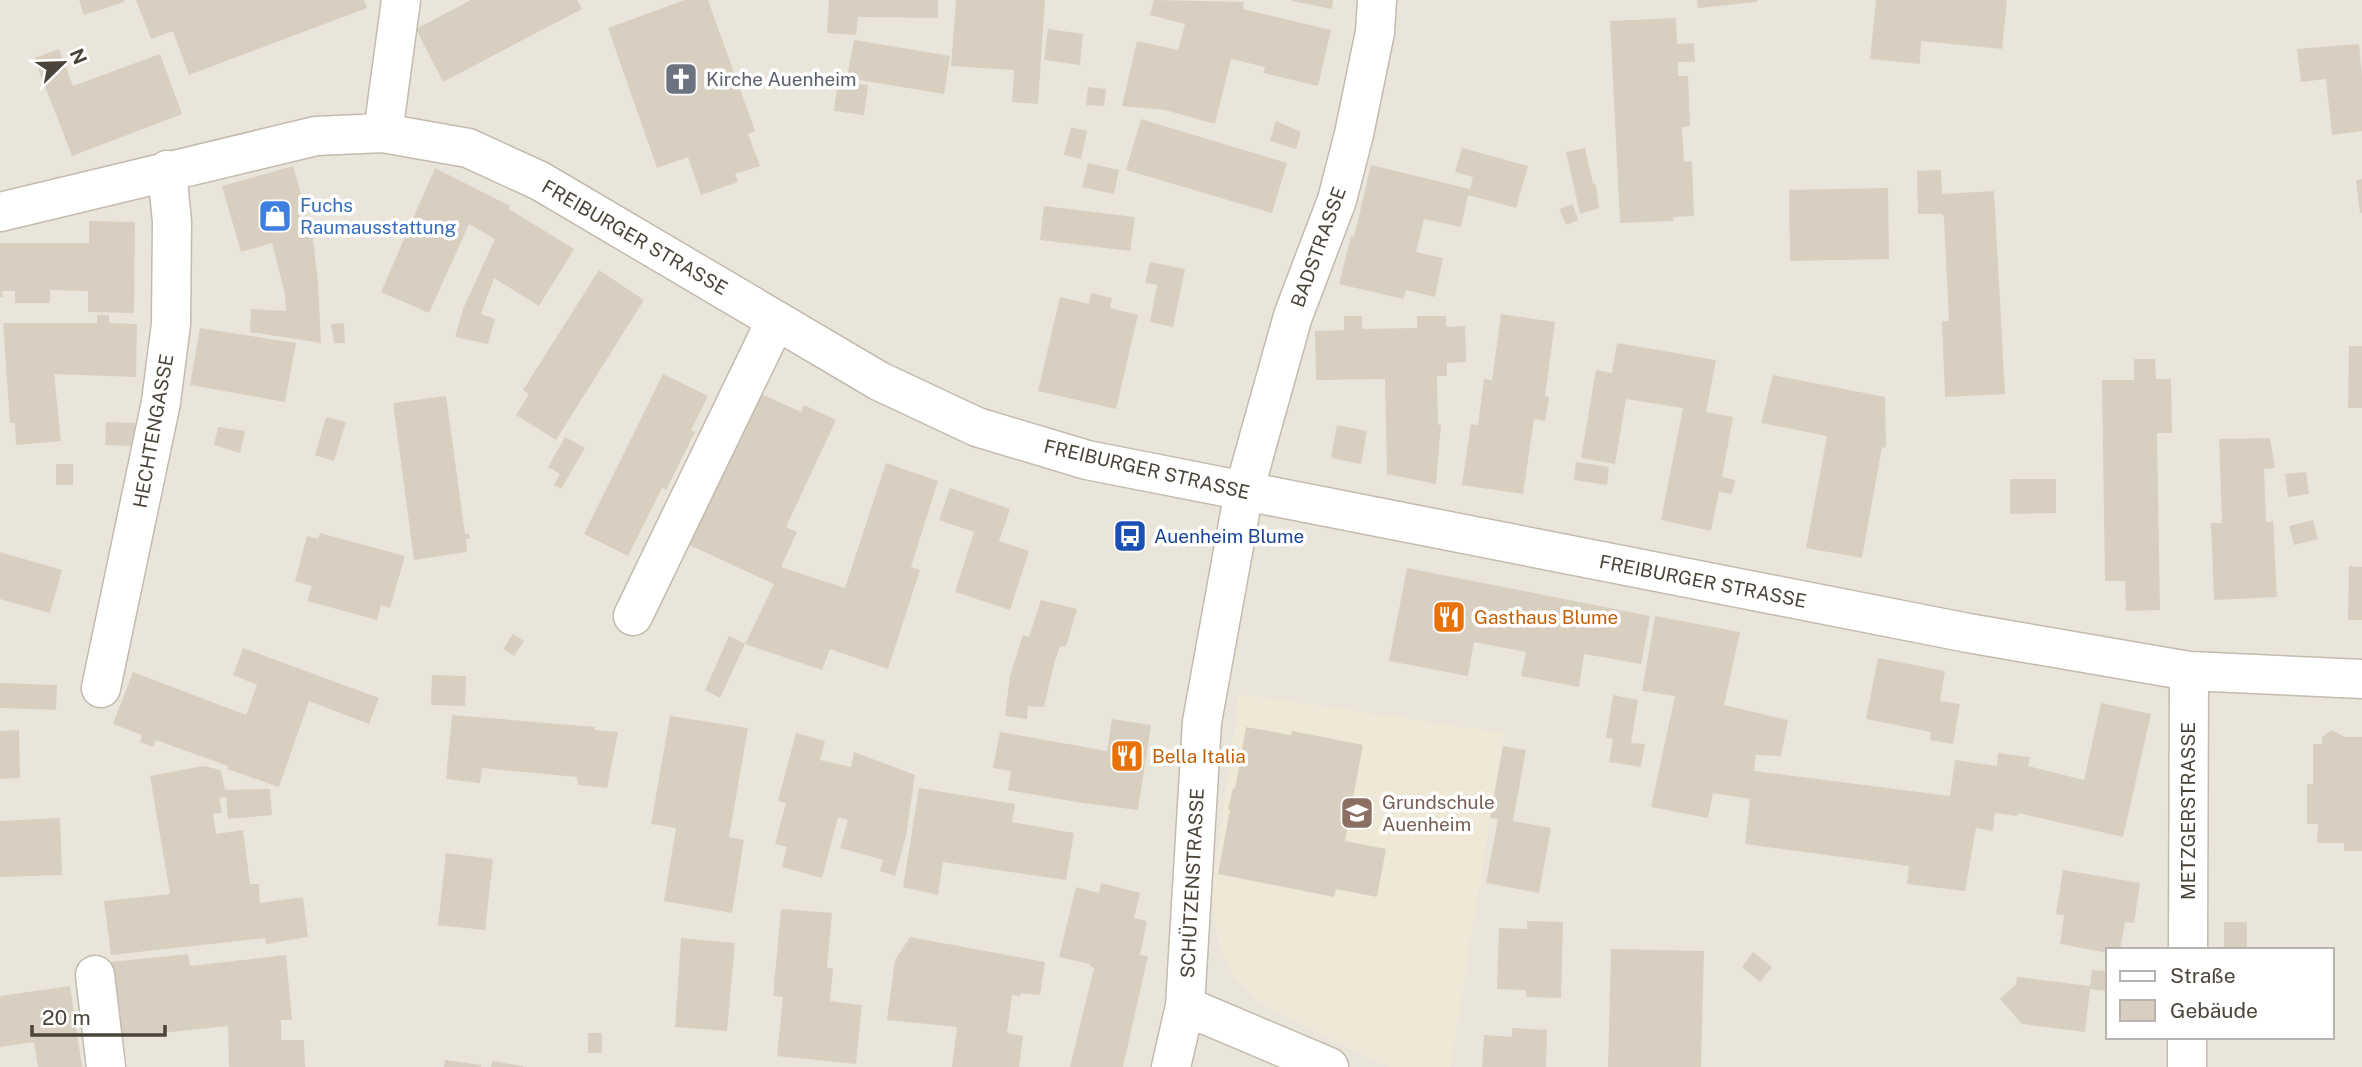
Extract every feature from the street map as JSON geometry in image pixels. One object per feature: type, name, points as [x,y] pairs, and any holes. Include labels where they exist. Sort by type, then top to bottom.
[{"type":"street","points":[[383,133],[401,0]]},
{"type":"street","name":"BADSTRASSE","points":[[1244,491],[1293,316],[1337,200],[1376,32],[1377,0]]},
{"type":"street","name":"FREIBURGER STRASSE","points":[[0,212],[316,136],[383,133],[468,148],[540,181],[879,381],[977,427],[1087,460],[1968,633],[2189,671],[2362,679]]},
{"type":"street","name":"HECHTENGASSE","points":[[101,688],[161,402],[171,324],[172,222],[167,170]]},
{"type":"street","points":[[633,616],[776,320]]},
{"type":"street","name":"SCHÜTZENSTRASSE","points":[[1171,1067],[1185,1006],[1202,722],[1244,491]]},
{"type":"street","name":"METZGERSTRASSE","points":[[2188,948],[2189,671]]},
{"type":"street","points":[[95,975],[107,1067]]},
{"type":"street","points":[[1185,1006],[1329,1067]]},
{"type":"street","points":[[2187,1039],[2187,1067]]},
{"type":"shaded area","points":[[0,0],[2362,0],[2362,1067],[0,1067]]},
{"type":"shaded area","name":"Grundschule Auenheim","points":[[1239,694],[1504,733],[1450,1067],[1389,1067],[1262,1004],[1233,976],[1219,948],[1212,893]]},
{"type":"building","points":[[79,0],[124,0],[124,2],[84,15]]},
{"type":"building","points":[[136,0],[364,0],[367,8],[189,75],[173,31],[151,39]]},
{"type":"building","points":[[471,0],[577,0],[582,9],[443,82],[416,29]]},
{"type":"building","name":"Kirche Auenheim","points":[[685,0],[708,0],[755,131],[748,134],[760,166],[735,174],[738,182],[701,195],[688,157],[657,168],[608,28]]},
{"type":"building","points":[[829,0],[938,0],[938,18],[858,17],[856,35],[827,33]]},
{"type":"building","points":[[956,0],[1045,0],[1038,104],[1012,102],[1014,70],[951,66]]},
{"type":"building","points":[[1154,0],[1244,2],[1243,9],[1331,30],[1318,86],[1263,73],[1265,67],[1231,59],[1215,124],[1165,110],[1122,106],[1137,41],[1178,50],[1185,24],[1150,15]]},
{"type":"building","points":[[1333,0],[1332,9],[1292,1]]},
{"type":"building","points":[[1697,0],[1757,0],[1757,2],[1698,8]]},
{"type":"building","points":[[1876,0],[2007,0],[2002,49],[1921,41],[1920,64],[1870,59]]},
{"type":"building","points":[[1676,18],[1677,44],[1694,43],[1695,62],[1678,62],[1678,76],[1688,76],[1690,126],[1682,127],[1684,162],[1692,161],[1694,216],[1673,217],[1673,221],[1620,223],[1610,21]]},
{"type":"building","points":[[1048,29],[1083,34],[1080,65],[1044,60]]},
{"type":"building","points":[[854,40],[950,56],[944,94],[847,78]]},
{"type":"building","points":[[2359,44],[2362,131],[2332,135],[2326,79],[2301,82],[2297,49]]},
{"type":"building","points":[[59,49],[73,86],[160,54],[182,114],[72,156],[34,58]]},
{"type":"building","points":[[838,80],[868,85],[864,115],[834,111]]},
{"type":"building","points":[[1088,87],[1106,89],[1104,106],[1086,105]]},
{"type":"building","points":[[1141,119],[1287,163],[1272,213],[1126,170]]},
{"type":"building","points":[[1276,121],[1301,132],[1296,149],[1270,141]]},
{"type":"building","points":[[1071,127],[1087,131],[1081,159],[1064,155]]},
{"type":"building","points":[[1462,148],[1528,166],[1516,208],[1468,195],[1461,227],[1424,219],[1416,252],[1443,258],[1435,297],[1406,290],[1403,299],[1339,284],[1351,236],[1354,237],[1371,165],[1470,189],[1473,177],[1455,172]]},
{"type":"building","points":[[1585,148],[1593,184],[1596,184],[1599,208],[1580,214],[1566,152]]},
{"type":"building","points":[[1088,163],[1119,170],[1114,194],[1082,187]]},
{"type":"building","points":[[293,166],[312,232],[321,343],[250,332],[251,309],[286,311],[285,294],[272,243],[241,252],[222,186]]},
{"type":"building","points":[[435,168],[510,206],[509,209],[574,249],[539,306],[494,278],[481,314],[495,319],[488,344],[455,337],[463,309],[495,239],[469,224],[429,313],[381,292]]},
{"type":"building","points":[[1941,170],[1942,194],[1994,191],[2005,394],[1945,397],[1942,321],[1949,321],[1944,220],[1943,214],[1918,214],[1917,171]]},
{"type":"building","points":[[2362,179],[2362,213],[2360,213],[2356,180]]},
{"type":"building","points":[[1888,188],[1889,259],[1790,261],[1789,190]]},
{"type":"building","points":[[1573,204],[1578,220],[1566,225],[1559,209]]},
{"type":"building","points":[[1044,206],[1135,217],[1130,251],[1040,240]]},
{"type":"building","points":[[89,221],[135,222],[134,313],[88,312],[88,291],[50,290],[50,303],[15,303],[15,291],[2,291],[3,297],[0,297],[0,243],[89,243]]},
{"type":"building","points":[[1150,262],[1185,269],[1173,327],[1150,322],[1157,285],[1145,283]]},
{"type":"building","points":[[599,270],[644,300],[556,440],[516,415],[529,394],[523,390]]},
{"type":"building","points":[[1091,293],[1112,298],[1110,308],[1138,315],[1116,409],[1038,391],[1060,297],[1089,304]]},
{"type":"building","points":[[1501,314],[1555,322],[1545,396],[1549,397],[1545,421],[1534,419],[1523,494],[1462,485],[1471,424],[1478,425],[1484,379],[1492,380]]},
{"type":"building","points":[[97,315],[109,315],[109,323],[137,324],[136,377],[54,374],[61,441],[16,445],[15,423],[10,423],[3,323],[97,323]]},
{"type":"building","points":[[1344,316],[1362,316],[1362,329],[1417,328],[1417,316],[1446,316],[1446,327],[1465,326],[1466,362],[1447,363],[1447,376],[1437,376],[1438,425],[1441,424],[1436,484],[1387,474],[1385,379],[1316,380],[1315,331],[1344,330]]},
{"type":"building","points":[[344,323],[345,343],[334,343],[331,324]]},
{"type":"building","points":[[200,328],[296,343],[285,402],[190,385]]},
{"type":"building","points":[[1617,343],[1716,360],[1706,412],[1733,417],[1722,477],[1735,480],[1732,494],[1719,492],[1711,531],[1661,520],[1683,408],[1626,399],[1615,464],[1581,458],[1596,370],[1612,373]]},
{"type":"building","points":[[2349,346],[2362,346],[2362,408],[2348,408]]},
{"type":"building","points":[[2134,359],[2155,359],[2156,379],[2171,379],[2172,433],[2157,433],[2160,610],[2126,611],[2125,581],[2105,581],[2102,380],[2134,380]]},
{"type":"building","points":[[663,374],[708,396],[691,430],[695,432],[666,490],[662,488],[628,556],[584,534]]},
{"type":"building","points":[[1773,375],[1885,397],[1886,448],[1882,447],[1862,558],[1806,548],[1827,436],[1761,423]]},
{"type":"building","points":[[755,391],[801,412],[804,405],[836,420],[786,527],[797,532],[781,567],[845,588],[886,463],[938,481],[911,567],[920,570],[888,669],[830,649],[822,670],[745,644],[774,584],[685,543]]},
{"type":"building","points":[[446,396],[465,534],[469,534],[470,539],[466,539],[467,552],[414,560],[393,403]]},
{"type":"building","points":[[326,417],[346,422],[334,461],[315,455]]},
{"type":"building","points":[[106,422],[135,423],[135,446],[105,445]]},
{"type":"building","points":[[1337,425],[1367,431],[1361,464],[1331,458]]},
{"type":"building","points":[[218,427],[245,431],[240,453],[214,445]]},
{"type":"building","points":[[565,437],[585,448],[561,489],[554,485],[560,474],[548,467]]},
{"type":"building","points":[[2270,438],[2275,468],[2264,469],[2266,522],[2273,521],[2277,597],[2214,600],[2211,523],[2222,523],[2219,439]]},
{"type":"building","points":[[1576,462],[1609,467],[1607,485],[1574,480]]},
{"type":"building","points":[[56,464],[73,464],[73,485],[56,485]]},
{"type":"building","points":[[2306,472],[2309,494],[2288,497],[2285,474]]},
{"type":"building","points":[[2010,479],[2056,479],[2056,513],[2010,514]]},
{"type":"building","points":[[950,488],[1010,509],[999,541],[1029,551],[1010,610],[955,592],[974,532],[939,520]]},
{"type":"building","points":[[2313,520],[2318,539],[2294,545],[2289,526]]},
{"type":"building","points":[[320,533],[405,556],[390,608],[381,605],[377,620],[307,601],[312,586],[295,581],[307,536],[318,539]]},
{"type":"building","points":[[0,552],[62,570],[50,613],[0,599]]},
{"type":"building","points":[[2349,566],[2362,567],[2362,620],[2348,620]]},
{"type":"building","points":[[1407,568],[1650,616],[1641,664],[1584,654],[1579,687],[1521,676],[1526,652],[1474,642],[1468,676],[1389,661]]},
{"type":"building","points":[[1041,600],[1077,609],[1066,647],[1060,646],[1044,707],[1028,706],[1027,719],[1005,716],[1010,676],[1023,635],[1029,637]]},
{"type":"building","points":[[1655,616],[1740,632],[1724,705],[1788,720],[1781,756],[1756,755],[1754,771],[1950,796],[1955,760],[1997,766],[1998,753],[2030,757],[2028,766],[2084,780],[2101,703],[2151,714],[2123,837],[2018,813],[2017,816],[1995,813],[1993,831],[1976,828],[1965,891],[1907,884],[1909,866],[1745,844],[1750,799],[1713,793],[1708,818],[1651,807],[1675,696],[1642,691]]},
{"type":"building","points":[[513,634],[524,641],[514,656],[503,649]]},
{"type":"building","points":[[729,636],[745,644],[720,698],[705,690]]},
{"type":"building","points":[[243,648],[379,698],[369,724],[309,701],[279,787],[156,740],[153,747],[140,742],[142,735],[113,724],[133,672],[246,715],[257,685],[233,675]]},
{"type":"building","points":[[1878,658],[1945,671],[1940,701],[1960,704],[1953,744],[1930,740],[1931,732],[1866,719]]},
{"type":"building","points":[[432,675],[466,676],[465,706],[431,705]]},
{"type":"building","points":[[0,683],[57,685],[56,710],[0,708]]},
{"type":"building","points":[[1613,695],[1638,700],[1631,743],[1645,744],[1641,767],[1609,762],[1613,739],[1606,738]]},
{"type":"building","points":[[452,715],[595,727],[594,730],[618,732],[607,788],[578,785],[577,777],[482,768],[480,783],[446,779]]},
{"type":"building","points":[[670,716],[748,728],[729,837],[744,840],[732,913],[664,901],[676,828],[651,824]]},
{"type":"building","points":[[1112,719],[1151,725],[1138,810],[1008,790],[1011,771],[993,768],[1000,732],[1107,751]]},
{"type":"building","points":[[1246,727],[1291,735],[1292,731],[1363,745],[1345,841],[1386,849],[1377,897],[1336,889],[1334,897],[1218,874],[1228,810],[1233,788],[1235,789]]},
{"type":"building","points":[[19,730],[20,778],[0,779],[0,731]]},
{"type":"building","points":[[2332,730],[2345,737],[2362,737],[2362,851],[2344,851],[2344,843],[2317,843],[2318,824],[2307,824],[2307,784],[2313,784],[2313,744],[2322,744],[2322,737]]},
{"type":"building","points":[[796,733],[825,741],[820,760],[851,767],[854,752],[915,775],[906,836],[895,876],[880,871],[883,860],[840,848],[848,820],[838,817],[822,878],[782,867],[787,847],[775,844],[786,803],[778,801]]},
{"type":"building","points":[[1503,746],[1526,750],[1513,821],[1551,828],[1539,893],[1486,883],[1498,819],[1490,818]]},
{"type":"building","points":[[203,766],[221,770],[225,790],[270,789],[272,815],[228,819],[226,797],[219,798],[222,813],[213,814],[216,834],[243,830],[250,884],[259,884],[260,903],[303,897],[308,937],[266,944],[265,938],[111,955],[104,901],[170,894],[150,776]]},
{"type":"building","points":[[919,788],[1015,804],[1012,822],[1074,833],[1066,880],[943,862],[938,895],[903,887]]},
{"type":"building","points":[[60,818],[62,875],[0,877],[0,821]]},
{"type":"building","points":[[446,853],[493,859],[485,930],[438,925]]},
{"type":"building","points":[[2063,870],[2140,883],[2134,923],[2125,922],[2120,948],[2106,948],[2106,953],[2060,944],[2064,915],[2056,914]]},
{"type":"building","points":[[1101,883],[1140,893],[1134,918],[1147,921],[1140,955],[1148,956],[1123,1067],[1070,1067],[1094,968],[1089,966],[1090,964],[1059,957],[1076,887],[1099,893]]},
{"type":"building","points":[[781,909],[832,913],[827,968],[833,968],[830,1001],[862,1005],[856,1064],[777,1056],[783,997],[773,996]]},
{"type":"building","points":[[1527,921],[1563,922],[1561,998],[1526,997],[1526,990],[1497,989],[1499,928],[1527,929]]},
{"type":"building","points":[[2224,922],[2247,922],[2247,948],[2224,948]]},
{"type":"building","points":[[910,937],[1045,962],[1040,995],[1012,995],[1007,1033],[1023,1036],[1019,1067],[952,1067],[957,1027],[887,1020],[895,960]]},
{"type":"building","points":[[681,938],[735,943],[727,1031],[675,1027]]},
{"type":"building","points":[[1611,949],[1704,951],[1701,1067],[1608,1067]]},
{"type":"building","points":[[1753,952],[1772,967],[1760,982],[1742,967]]},
{"type":"building","points":[[188,954],[190,966],[286,955],[292,1020],[281,1020],[281,1040],[304,1040],[305,1067],[229,1067],[228,1026],[122,1037],[111,962]]},
{"type":"building","points":[[2092,970],[2106,971],[2106,991],[2090,989],[2085,1032],[2022,1024],[2000,999],[2016,984],[2017,977],[2090,986]]},
{"type":"building","points":[[70,986],[82,1067],[38,1067],[34,1042],[0,1047],[0,996]]},
{"type":"building","points":[[1512,1028],[1547,1030],[1546,1067],[1482,1067],[1484,1035],[1512,1037]]},
{"type":"building","points":[[588,1033],[602,1033],[602,1053],[588,1053]]},
{"type":"building","points":[[445,1060],[481,1065],[481,1067],[444,1067]]},
{"type":"building","points":[[492,1061],[523,1066],[523,1067],[491,1067]]},
{"type":"place","name":"Kirche Auenheim","points":[[681,79]]},
{"type":"place","name":"Fuchs Raumausstattung","points":[[275,216]]},
{"type":"place","name":"Auenheim Blume","points":[[1130,536]]},
{"type":"place","name":"Gasthaus Blume","points":[[1449,617]]},
{"type":"place","name":"Bella Italia","points":[[1127,756]]},
{"type":"place","name":"Grundschule Auenheim","points":[[1357,813]]}]
